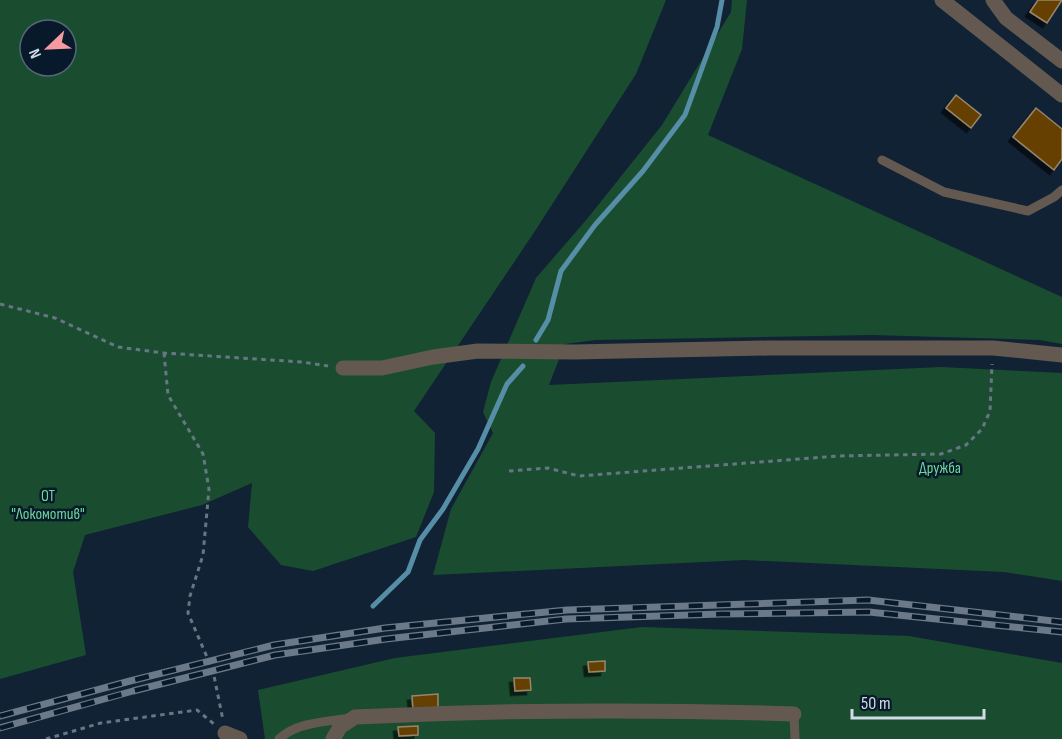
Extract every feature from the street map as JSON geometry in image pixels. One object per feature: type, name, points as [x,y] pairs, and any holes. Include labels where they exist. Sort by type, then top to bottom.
[{"type":"street","points":[[942,0],[1062,95]]},
{"type":"street","points":[[993,0],[1006,18],[1062,61]]},
{"type":"street","points":[[343,368],[382,368],[433,357],[478,351],[993,348],[1062,355]]},
{"type":"street","points":[[333,739],[340,727],[355,717],[563,710],[794,714]]},
{"type":"street","points":[[225,733],[240,739]]},
{"type":"lane","points":[[882,160],[944,192],[1028,212],[1062,190]]},
{"type":"lane","points":[[794,714],[795,739]]},
{"type":"lane","points":[[279,739],[286,732],[303,725],[355,717]]},
{"type":"path","points":[[0,304],[55,318],[118,347],[164,353],[302,362],[343,368]]},
{"type":"path","points":[[509,471],[548,468],[579,476],[838,456],[941,454],[966,445],[982,429],[990,411],[993,348]]},
{"type":"path","points":[[164,353],[168,395],[203,454],[210,489],[203,555],[190,596],[188,613],[213,671],[225,733]]},
{"type":"path","points":[[46,739],[101,723],[197,710],[225,733]]},
{"type":"green space","name":"ОТ \"Локомотив\"","points":[[0,0],[666,0],[636,74],[535,231],[414,411],[435,433],[434,492],[416,537],[313,571],[281,565],[248,527],[252,483],[202,505],[85,535],[73,572],[86,655],[0,679]]},
{"type":"green space","name":"Дружба","points":[[732,0],[747,0],[742,49],[708,135],[1062,297],[1062,344],[1040,340],[872,335],[596,340],[565,344],[549,385],[941,367],[1062,373],[1062,581],[1004,572],[744,560],[433,575],[451,509],[493,433],[483,412],[491,382],[536,278],[587,219],[662,125],[731,12]]},
{"type":"green space","points":[[642,627],[909,636],[1062,663],[1062,739],[265,739],[258,690],[395,658]]},
{"type":"building","points":[[1038,0],[1062,0],[1047,23],[1030,12]]},
{"type":"building","points":[[956,95],[981,115],[971,128],[946,108]]},
{"type":"building","points":[[1036,108],[1062,129],[1062,159],[1054,170],[1013,137]]},
{"type":"building","points":[[605,661],[605,671],[589,672],[588,662]]},
{"type":"building","points":[[514,678],[530,678],[531,690],[515,691]]},
{"type":"building","points":[[438,694],[438,708],[413,709],[412,696]]},
{"type":"building","points":[[418,726],[418,735],[399,736],[398,727]]},
{"type":"waterway","points":[[536,340],[548,320],[561,271],[595,225],[643,171],[685,115],[717,27],[722,0]]},
{"type":"waterway","points":[[373,606],[408,572],[420,540],[443,509],[478,449],[507,384],[523,366]]},
{"type":"railway","points":[[0,716],[274,645],[385,628],[567,610],[868,600],[1062,622]]},
{"type":"railway","points":[[0,728],[275,655],[386,639],[566,619],[869,612],[1062,632]]}]
